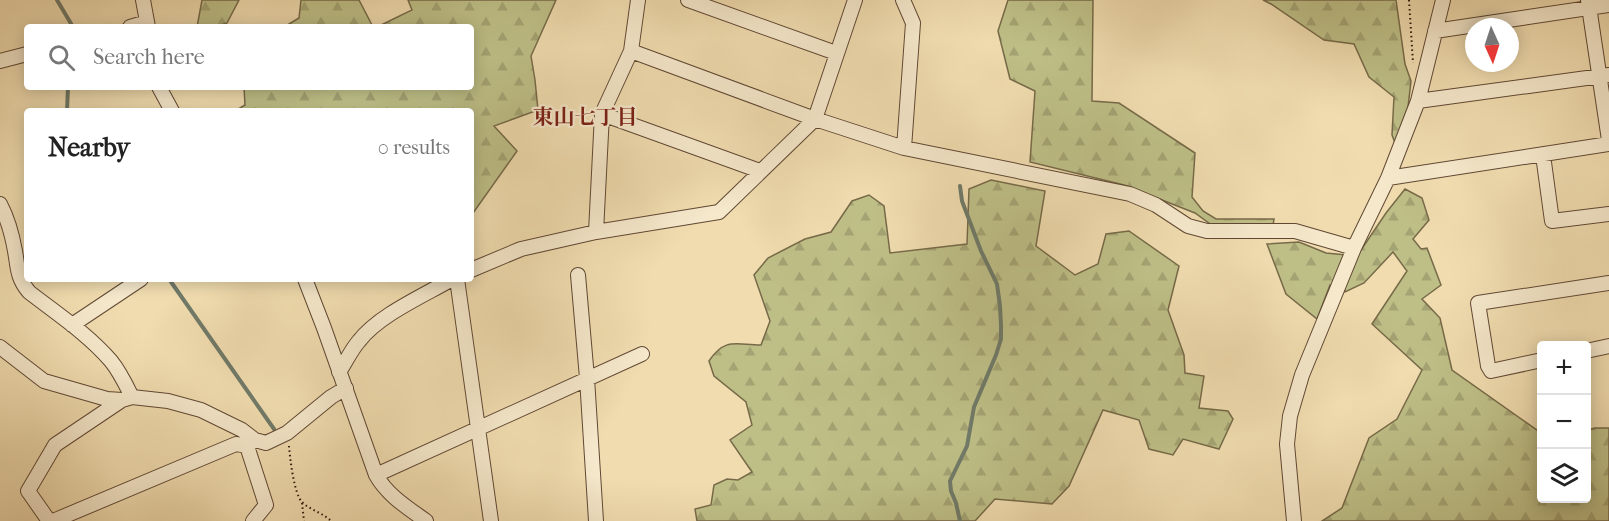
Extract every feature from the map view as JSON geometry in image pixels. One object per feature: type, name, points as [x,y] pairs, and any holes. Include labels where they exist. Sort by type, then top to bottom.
[{"type":"street","points":[[143,0],[148,24]]},
{"type":"street","points":[[596,232],[602,114],[631,51],[638,0]]},
{"type":"street","points":[[688,0],[837,52]]},
{"type":"street","points":[[474,269],[520,249],[596,232],[718,212],[815,118],[855,0]]},
{"type":"street","points":[[903,0],[913,22],[903,148]]},
{"type":"street","points":[[1294,521],[1287,444],[1290,416],[1302,375],[1354,248],[1388,178],[1418,101],[1443,0]]},
{"type":"street","points":[[1435,30],[1589,4],[1609,5]]},
{"type":"street","points":[[1388,178],[1543,155],[1609,142],[1604,76],[1589,4]]},
{"type":"street","points":[[631,51],[903,148],[1130,194],[1156,205],[1188,226],[1207,231],[1295,231],[1354,248]]},
{"type":"street","points":[[0,61],[24,55]]},
{"type":"street","points":[[1418,101],[1604,76]]},
{"type":"street","points":[[161,90],[170,108]]},
{"type":"street","points":[[602,114],[760,171]]},
{"type":"street","points":[[1543,155],[1552,221],[1609,214]]},
{"type":"street","points":[[0,204],[10,227],[22,284],[111,361],[121,376],[127,398]]},
{"type":"street","points":[[578,275],[596,521]]},
{"type":"street","points":[[72,325],[136,282]]},
{"type":"street","points":[[306,282],[381,485],[405,507],[426,521]]},
{"type":"street","points":[[339,372],[360,340],[375,326],[396,311],[447,282]]},
{"type":"street","points":[[457,282],[491,521]]},
{"type":"street","points":[[1537,361],[1491,371],[1488,366],[1478,303],[1609,283]]},
{"type":"street","points":[[1591,350],[1609,346]]},
{"type":"street","points":[[0,347],[44,381],[107,399],[168,401],[201,410],[242,430],[251,443],[266,505],[253,521]]},
{"type":"street","points":[[376,475],[642,354]]},
{"type":"street","points":[[127,398],[55,445],[28,491],[51,521],[236,444],[266,443],[276,440],[345,388]]},
{"type":"path","points":[[1409,0],[1413,66],[1422,82]]},
{"type":"path","points":[[287,433],[291,466],[302,502],[304,521]]},
{"type":"path","points":[[302,502],[331,521]]},
{"type":"green space","points":[[202,0],[239,0],[227,23],[198,24]]},
{"type":"green space","points":[[301,0],[359,0],[371,24],[289,24],[299,18]]},
{"type":"green space","points":[[408,0],[556,0],[531,56],[538,110],[494,126],[517,151],[474,212],[474,108],[240,108],[245,105],[244,90],[474,90],[474,24],[383,24],[412,10]]},
{"type":"green space","points":[[1008,0],[1093,0],[1092,101],[1119,103],[1195,153],[1192,197],[1203,211],[1216,219],[1274,219],[1273,225],[1213,226],[1195,213],[1124,185],[1030,162],[1035,91],[1010,79],[998,31]]},
{"type":"green space","points":[[1263,0],[1396,0],[1405,64],[1411,81],[1408,107],[1395,143],[1392,135],[1394,97],[1369,77],[1354,44],[1324,40]]},
{"type":"green space","points":[[991,180],[1045,191],[1036,246],[1075,275],[1098,264],[1106,234],[1129,231],[1179,266],[1168,310],[1184,355],[1185,373],[1204,376],[1199,408],[1228,411],[1233,419],[1219,449],[1183,439],[1173,455],[1149,449],[1139,420],[1103,410],[1069,486],[1052,504],[995,499],[975,521],[697,521],[695,509],[711,505],[714,485],[727,479],[738,480],[752,472],[730,440],[752,425],[746,402],[714,376],[709,361],[720,348],[726,345],[761,345],[770,321],[754,275],[768,258],[805,239],[831,232],[852,201],[869,195],[884,206],[890,253],[967,244],[969,189]]},
{"type":"green space","points":[[1405,189],[1422,198],[1429,220],[1413,239],[1421,249],[1427,248],[1441,285],[1422,299],[1440,318],[1452,370],[1537,430],[1537,503],[1591,503],[1591,429],[1609,428],[1609,521],[1322,521],[1342,508],[1369,438],[1397,419],[1422,370],[1372,324],[1407,271],[1393,252],[1364,283],[1345,292],[1330,285],[1317,319],[1286,294],[1267,244],[1299,242],[1326,253],[1357,256]]},
{"type":"waterway","points":[[57,0],[71,24]]},
{"type":"waterway","points":[[67,108],[68,90]]},
{"type":"waterway","points":[[960,186],[962,201],[981,251],[997,284],[1001,339],[974,407],[967,446],[950,481],[960,521]]},
{"type":"waterway","points":[[171,282],[274,429]]},
{"type":"district","name":"東山七丁目","points":[[585,117]]}]
